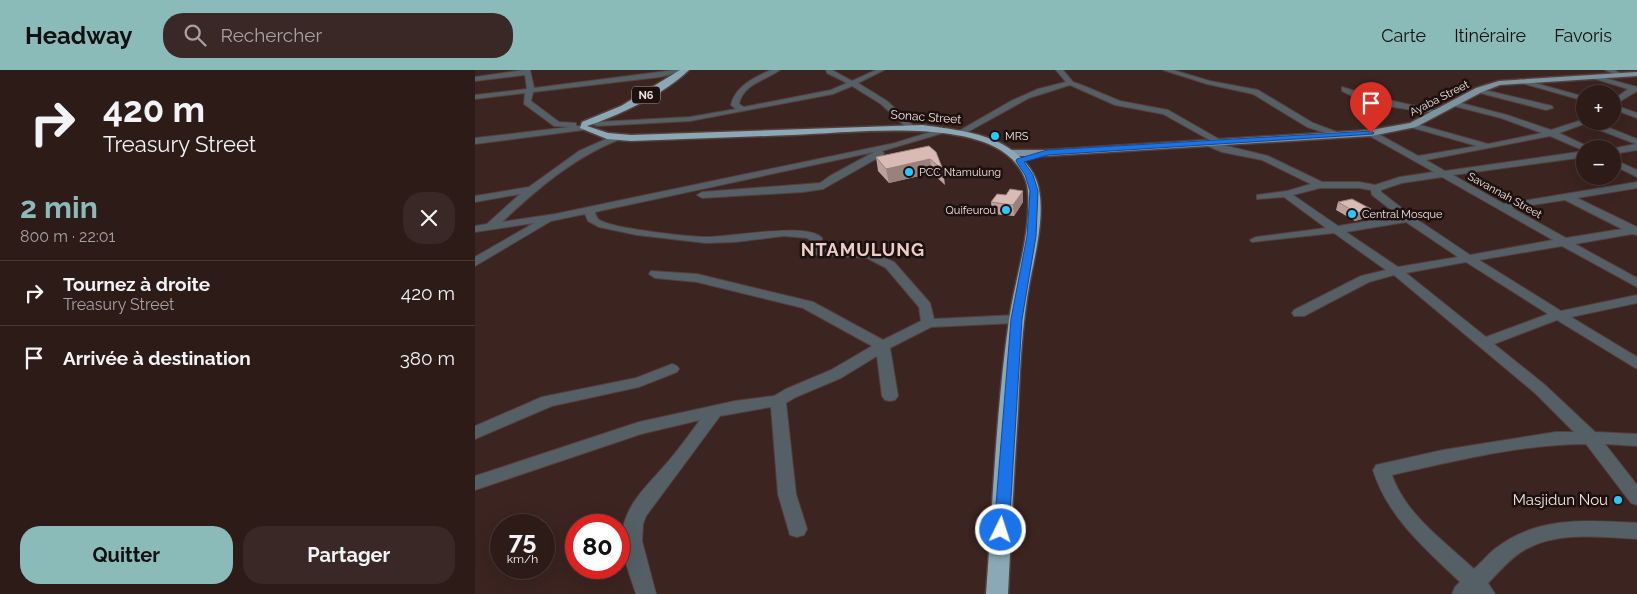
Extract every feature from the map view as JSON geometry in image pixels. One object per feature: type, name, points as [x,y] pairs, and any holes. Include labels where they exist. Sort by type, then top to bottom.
[{"type":"highway","name":"N6","points":[[591,126],[655,90],[685,70]]},
{"type":"highway","name":"Sonac Street","points":[[591,126],[615,138],[661,138],[912,128],[940,130],[961,132],[990,142],[1014,157]]},
{"type":"highway","points":[[997,594],[1017,319],[1031,236],[1034,191],[1029,175],[1014,157]]},
{"type":"main road","name":"Ayaba Street","points":[[1014,157],[1208,142],[1371,133],[1413,125],[1479,90],[1499,83],[1636,75]]},
{"type":"street","points":[[475,97],[663,75],[685,70]]},
{"type":"street","points":[[743,110],[735,105],[736,98],[750,84],[777,70]]},
{"type":"street","points":[[829,70],[829,72],[853,83],[888,104],[912,128]]},
{"type":"street","points":[[475,141],[591,126],[698,118],[833,92],[881,70]]},
{"type":"street","points":[[1059,70],[1071,84],[1118,103],[1165,112],[1221,142]]},
{"type":"street","points":[[1166,70],[1209,83],[1255,92],[1310,125],[1341,135]]},
{"type":"street","points":[[1608,70],[1621,75]]},
{"type":"street","points":[[475,79],[528,72],[531,85],[527,99],[530,105],[557,124],[591,126]]},
{"type":"street","points":[[1594,77],[1635,88]]},
{"type":"street","points":[[1520,81],[1576,97]]},
{"type":"street","points":[[961,132],[1012,101],[1045,89],[1071,84]]},
{"type":"street","points":[[1621,97],[1635,88]]},
{"type":"street","points":[[1345,90],[1360,96],[1439,112]]},
{"type":"street","points":[[1479,90],[1549,108]]},
{"type":"street","points":[[1621,97],[1635,102]]},
{"type":"street","points":[[1453,104],[1508,118],[1552,133],[1576,144]]},
{"type":"street","points":[[1621,110],[1637,116]]},
{"type":"street","points":[[544,133],[557,124]]},
{"type":"street","points":[[1415,159],[1552,133],[1576,124]]},
{"type":"street","points":[[1310,125],[1312,136]]},
{"type":"street","points":[[1413,125],[1487,146]]},
{"type":"street","points":[[702,195],[803,189],[823,186],[857,165],[940,130]]},
{"type":"street","points":[[1607,130],[1637,142]]},
{"type":"street","name":"Savannah Street","points":[[1371,133],[1637,283]]},
{"type":"street","points":[[491,226],[586,149],[615,138]]},
{"type":"street","points":[[475,229],[555,217],[909,142]]},
{"type":"street","points":[[1208,142],[1225,150],[1265,158],[1320,185]]},
{"type":"street","points":[[1621,149],[1637,147]]},
{"type":"street","points":[[1475,149],[1509,165]]},
{"type":"street","points":[[1261,198],[1287,194],[1320,185],[1359,185],[1376,188],[1400,180],[1576,155]]},
{"type":"street","points":[[1621,166],[1637,174]]},
{"type":"street","points":[[1502,207],[1637,185]]},
{"type":"street","points":[[1376,188],[1379,196],[1408,218],[1469,259],[1637,364]]},
{"type":"street","points":[[475,199],[535,189]]},
{"type":"street","points":[[1287,194],[1335,230],[1396,271],[1541,389],[1590,437],[1637,498]]},
{"type":"street","points":[[1567,197],[1636,231]]},
{"type":"street","points":[[589,209],[592,219],[599,224],[637,232],[720,240],[784,233],[809,235],[816,238],[815,251],[819,253],[870,255],[890,265],[925,306],[928,323]]},
{"type":"street","points":[[475,262],[555,217]]},
{"type":"street","points":[[1256,240],[1408,218]]},
{"type":"street","points":[[1299,313],[1365,278],[1396,271],[1636,231]]},
{"type":"street","points":[[655,274],[697,278],[808,305],[883,346]]},
{"type":"street","points":[[1484,343],[1559,315],[1637,299]]},
{"type":"street","points":[[475,483],[639,428],[715,411],[778,401],[791,393],[836,374],[883,346],[928,323],[1017,319]]},
{"type":"street","points":[[883,346],[890,396]]},
{"type":"street","points":[[475,433],[526,409],[549,401],[639,382],[672,369]]},
{"type":"street","points":[[778,401],[787,494],[797,529]]},
{"type":"street","points":[[646,594],[633,542],[632,533],[637,516],[650,493],[672,468],[715,411]]},
{"type":"street","points":[[1637,440],[1590,437],[1538,440],[1382,470],[1385,484],[1423,534],[1474,590],[1504,553],[1530,537],[1578,527],[1637,531]]},
{"type":"building","points":[[929,146],[936,152],[943,170],[930,159],[886,169],[876,157]]},
{"type":"building","points":[[1010,189],[1023,191],[1013,205],[991,202],[997,194],[1006,195]]},
{"type":"building","points":[[1352,199],[1371,209],[1357,213],[1338,202]]},
{"type":"place","name":"MRS","points":[[995,136]]},
{"type":"place","name":"PCC Ntamulung","points":[[909,172]]},
{"type":"place","name":"Quifeurou","points":[[1006,210]]},
{"type":"place","name":"Central Mosque","points":[[1352,214]]},
{"type":"place","name":"Masjidun Nou","points":[[1618,500]]},
{"type":"district","name":"NTAMULUNG","points":[[863,250]]},
{"type":"route","points":[[1001,530],[1017,319],[1031,236],[1034,191],[1029,175],[1019,161],[1047,153],[1116,147],[1371,133]]}]
